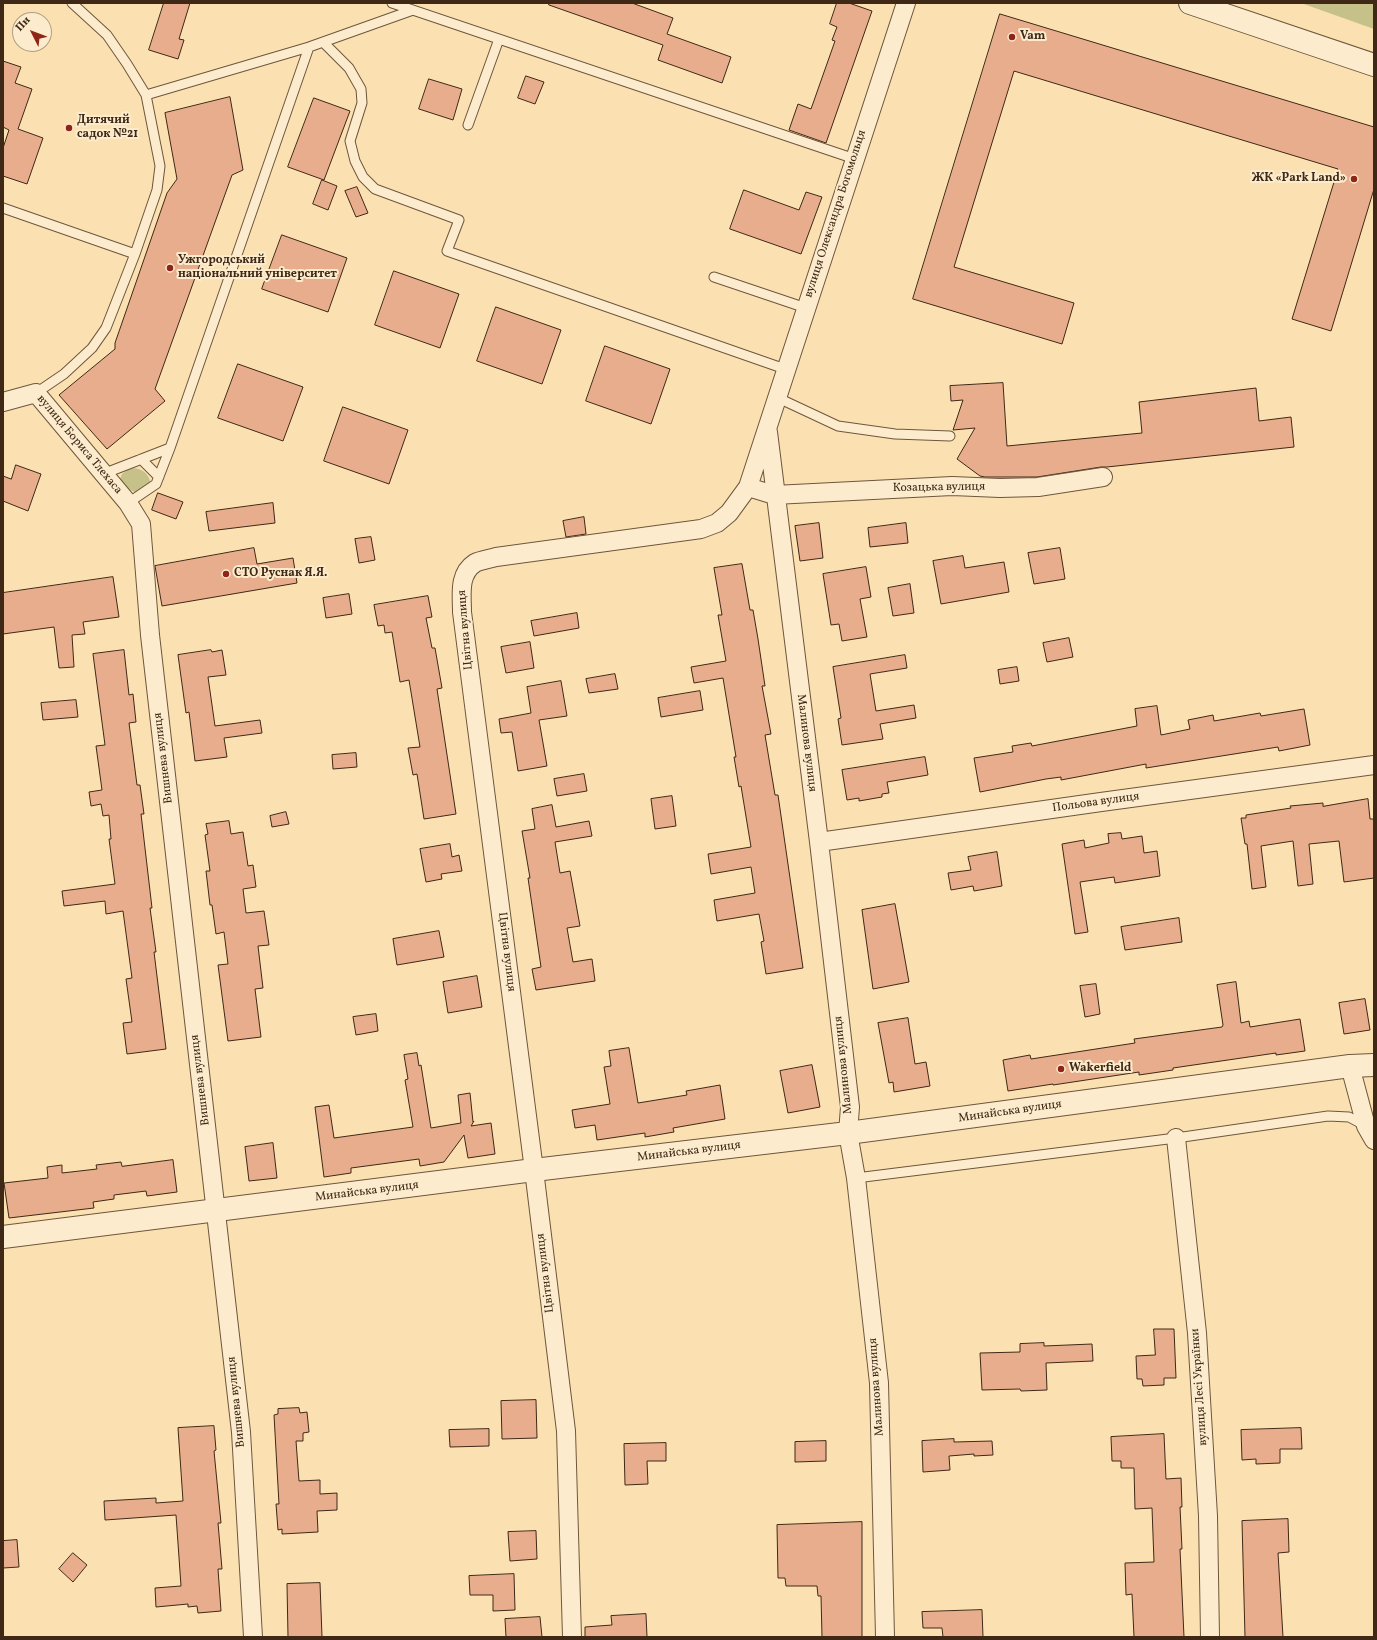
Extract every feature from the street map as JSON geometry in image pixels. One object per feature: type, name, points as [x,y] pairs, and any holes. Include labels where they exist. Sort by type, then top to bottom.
[{"type":"street","name":"вулиця Олександра Богомольця","points":[[767,425],[906,3]]},
{"type":"street","points":[[1190,3],[1374,65]]},
{"type":"street","name":"вулиця Бориса Тлехаса","points":[[3,402],[36,393],[128,503],[141,524]]},
{"type":"street","name":"Цвітна вулиця","points":[[572,1637],[566,1431],[462,612],[462,583],[467,571],[476,563],[496,557],[701,529],[717,523],[729,513],[748,487],[767,425]]},
{"type":"street","name":"Малинова вулиця","points":[[767,425],[774,495],[819,842],[850,1107],[848,1133],[856,1178],[879,1383],[885,1637]]},
{"type":"street","name":"Козацька вулиця","points":[[748,487],[774,495],[952,486],[1000,488],[1038,487],[1103,477]]},
{"type":"street","name":"Вишнева вулиця","points":[[141,524],[150,635],[241,1432],[253,1637]]},
{"type":"street","name":"Польова вулиця","points":[[819,842],[1374,765]]},
{"type":"street","name":"Минайська вулиця","points":[[3,1237],[534,1170],[848,1133],[1350,1066],[1374,1065]]},
{"type":"street","points":[[1350,1066],[1370,1133]]},
{"type":"street","name":"вулиця Лесі Українки","points":[[1176,1138],[1197,1332],[1208,1516],[1210,1637]]},
{"type":"lane","points":[[36,393],[64,374],[95,343],[106,328],[135,254],[157,190],[160,166],[146,95],[107,35],[72,3]]},
{"type":"lane","points":[[392,3],[855,158]]},
{"type":"lane","points":[[146,95],[309,47],[413,10]]},
{"type":"lane","points":[[468,125],[499,39]]},
{"type":"lane","points":[[323,42],[349,68],[361,89],[362,103],[350,141],[355,161],[363,177],[375,189],[459,220],[447,251],[786,369]]},
{"type":"lane","points":[[128,503],[156,484],[159,477],[309,47]]},
{"type":"lane","points":[[3,208],[135,254]]},
{"type":"lane","points":[[714,277],[806,308]]},
{"type":"lane","points":[[776,397],[838,426],[895,434],[950,436]]},
{"type":"lane","points":[[103,474],[170,448]]},
{"type":"lane","points":[[141,459],[159,477]]},
{"type":"lane","points":[[856,1178],[1176,1138],[1328,1116],[1349,1117],[1370,1133]]},
{"type":"shaded area","points":[[1301,3],[1374,3],[1374,29]]},
{"type":"shaded area","points":[[130,468],[138,469],[144,472],[148,476],[151,484],[136,493],[129,489],[120,479],[122,474]]},
{"type":"building","points":[[164,3],[190,3],[179,39],[184,40],[178,59],[149,50]]},
{"type":"building","points":[[549,3],[632,3],[673,18],[667,34],[731,57],[722,83],[658,60],[663,45],[549,5]]},
{"type":"building","points":[[837,3],[849,3],[872,11],[826,143],[789,130],[798,104],[811,109],[835,41],[832,40],[837,27],[830,24]]},
{"type":"building","name":"ЖК «Park Land»","points":[[1000,14],[1374,127],[1374,189],[1331,331],[1292,319],[1338,169],[1014,71],[954,267],[1074,303],[1062,344],[913,299]]},
{"type":"building","points":[[3,61],[21,67],[15,83],[32,89],[18,129],[43,138],[27,184],[3,176],[3,148],[9,130],[3,127]]},
{"type":"building","points":[[526,76],[544,82],[535,104],[518,98]]},
{"type":"building","points":[[429,79],[462,89],[453,120],[419,109]]},
{"type":"building","name":"Ужгородський національний університет","points":[[230,97],[243,170],[232,175],[155,389],[165,401],[107,449],[59,395],[115,349],[115,343],[167,193],[177,179],[165,113]]},
{"type":"building","points":[[314,98],[350,111],[324,180],[288,167]]},
{"type":"building","points":[[322,180],[337,186],[328,210],[313,204]]},
{"type":"building","points":[[357,187],[368,213],[356,217],[345,191]]},
{"type":"building","points":[[744,190],[799,210],[806,192],[822,197],[801,254],[730,229]]},
{"type":"building","points":[[282,235],[347,258],[328,312],[262,289]]},
{"type":"building","points":[[394,271],[459,294],[440,348],[375,325]]},
{"type":"building","points":[[496,307],[561,330],[542,384],[477,361]]},
{"type":"building","points":[[605,346],[670,369],[651,424],[586,401]]},
{"type":"building","points":[[238,364],[303,387],[283,441],[218,418]]},
{"type":"building","points":[[1003,383],[1007,446],[1142,433],[1139,402],[1256,388],[1259,421],[1291,417],[1294,447],[1101,467],[1037,477],[980,476],[957,459],[975,428],[953,430],[963,400],[951,401],[950,386]]},
{"type":"building","points":[[343,407],[408,430],[389,484],[324,461]]},
{"type":"building","points":[[16,465],[41,474],[28,511],[3,501],[3,476],[11,479]]},
{"type":"building","points":[[158,493],[183,502],[176,519],[152,510]]},
{"type":"building","points":[[273,503],[275,523],[209,531],[206,512]]},
{"type":"building","points":[[584,517],[586,534],[566,537],[563,521]]},
{"type":"building","points":[[819,523],[823,558],[800,561],[795,526]]},
{"type":"building","points":[[906,523],[908,543],[870,547],[868,528]]},
{"type":"building","points":[[371,537],[375,560],[359,563],[355,539]]},
{"type":"building","name":"СТО Руснак Я.Я.","points":[[254,548],[257,564],[293,558],[297,583],[162,606],[155,566]]},
{"type":"building","points":[[1060,548],[1065,579],[1034,584],[1028,553]]},
{"type":"building","points":[[963,556],[965,568],[1004,562],[1009,592],[941,604],[933,561]]},
{"type":"building","points":[[742,564],[750,610],[753,610],[758,639],[765,686],[762,686],[771,734],[765,735],[775,795],[778,795],[803,968],[766,974],[761,942],[764,941],[759,914],[717,921],[714,900],[755,893],[751,867],[711,874],[708,854],[751,847],[741,786],[739,787],[734,757],[736,757],[723,678],[694,683],[691,667],[726,661],[718,615],[722,615],[714,568]]},
{"type":"building","points":[[866,567],[871,597],[860,599],[867,637],[842,641],[839,624],[831,625],[823,574]]},
{"type":"building","points":[[113,577],[119,617],[83,622],[85,634],[72,635],[74,667],[59,668],[54,627],[3,634],[3,593]]},
{"type":"building","points":[[910,584],[914,613],[893,616],[888,588]]},
{"type":"building","points":[[349,594],[352,614],[326,618],[323,598]]},
{"type":"building","points":[[428,596],[432,617],[426,618],[432,648],[435,648],[442,688],[437,689],[456,814],[424,819],[417,774],[413,775],[408,748],[420,747],[409,680],[400,682],[392,632],[385,633],[384,625],[378,626],[374,605]]},
{"type":"building","points":[[577,613],[579,628],[534,636],[531,621]]},
{"type":"building","points":[[1069,638],[1073,657],[1047,662],[1043,643]]},
{"type":"building","points":[[530,642],[534,668],[506,673],[501,647]]},
{"type":"building","points":[[124,650],[129,695],[133,694],[136,722],[129,723],[137,785],[140,785],[144,814],[141,814],[152,908],[150,908],[156,952],[154,952],[166,1049],[127,1054],[123,1023],[132,1022],[126,979],[132,978],[123,911],[106,914],[105,901],[64,906],[62,891],[115,884],[109,839],[111,839],[109,815],[103,816],[101,804],[91,806],[89,792],[102,790],[96,746],[105,745],[93,654]]},
{"type":"building","points":[[211,650],[212,652],[222,650],[226,675],[208,677],[215,726],[260,720],[262,733],[224,738],[227,757],[195,761],[189,712],[186,713],[178,655]]},
{"type":"building","points":[[905,655],[907,668],[870,674],[876,711],[914,705],[916,718],[880,724],[883,739],[842,745],[838,719],[841,718],[833,667]]},
{"type":"building","points":[[1017,667],[1019,681],[1000,684],[998,670]]},
{"type":"building","points":[[615,674],[618,689],[589,693],[586,679]]},
{"type":"building","points":[[561,681],[567,716],[539,720],[547,766],[518,771],[512,732],[501,733],[499,719],[531,713],[527,687]]},
{"type":"building","points":[[700,691],[703,710],[661,717],[658,698]]},
{"type":"building","points":[[76,700],[78,717],[43,720],[41,703]]},
{"type":"building","points":[[1157,706],[1161,735],[1190,729],[1188,720],[1213,715],[1214,721],[1260,713],[1261,716],[1304,709],[1310,745],[1279,751],[1278,747],[1146,768],[1146,764],[1061,780],[1061,777],[1046,779],[980,792],[974,758],[1013,752],[1012,746],[1031,743],[1032,746],[1137,726],[1135,709]]},
{"type":"building","points":[[356,753],[357,767],[333,769],[332,755]]},
{"type":"building","points":[[925,757],[928,775],[887,782],[889,793],[882,794],[882,797],[859,801],[859,798],[847,800],[842,770]]},
{"type":"building","points":[[584,774],[587,791],[557,796],[554,779]]},
{"type":"building","points":[[672,796],[676,826],[655,829],[651,799]]},
{"type":"building","points":[[1368,799],[1370,819],[1374,819],[1374,878],[1344,882],[1339,841],[1309,844],[1313,884],[1298,886],[1293,841],[1261,846],[1266,887],[1252,889],[1247,844],[1245,844],[1241,818],[1246,818],[1246,815],[1291,808],[1290,806],[1323,803],[1323,806]]},
{"type":"building","points":[[552,805],[556,827],[589,821],[592,836],[555,842],[560,873],[570,871],[580,926],[567,928],[573,962],[592,959],[595,981],[536,990],[532,969],[541,967],[528,878],[530,878],[522,831],[535,829],[532,809]]},
{"type":"building","points":[[286,812],[289,824],[272,827],[270,816]]},
{"type":"building","points":[[229,821],[231,834],[243,832],[248,866],[253,865],[256,887],[243,889],[246,913],[264,911],[269,945],[258,946],[263,988],[255,989],[261,1037],[228,1041],[218,965],[228,964],[224,932],[216,934],[212,905],[210,905],[206,871],[210,871],[205,835],[208,834],[206,824]]},
{"type":"building","points":[[1121,833],[1122,839],[1142,836],[1144,853],[1157,851],[1160,876],[1115,883],[1114,877],[1080,882],[1088,932],[1075,934],[1062,844],[1084,840],[1085,848],[1109,843],[1108,834]]},
{"type":"building","points":[[450,844],[452,857],[459,855],[462,871],[441,874],[442,879],[426,882],[420,849]]},
{"type":"building","points":[[997,852],[1002,886],[974,891],[973,886],[951,890],[948,873],[971,870],[968,857]]},
{"type":"building","points":[[895,904],[909,982],[873,989],[862,910]]},
{"type":"building","points":[[1179,918],[1182,942],[1125,950],[1121,927]]},
{"type":"building","points":[[439,931],[444,957],[397,965],[393,939]]},
{"type":"building","points":[[477,976],[482,1007],[448,1013],[443,982]]},
{"type":"building","points":[[1236,982],[1241,1023],[1249,1021],[1250,1027],[1300,1019],[1305,1051],[1276,1055],[1276,1053],[1173,1068],[1173,1070],[1139,1075],[1139,1072],[1008,1091],[1003,1060],[1030,1055],[1031,1059],[1135,1043],[1134,1039],[1222,1027],[1223,1025],[1217,985]]},
{"type":"building","points":[[1096,984],[1100,1014],[1085,1017],[1080,986]]},
{"type":"building","points":[[1365,999],[1370,1030],[1344,1034],[1339,1003]]},
{"type":"building","points":[[376,1014],[378,1031],[356,1035],[353,1017]]},
{"type":"building","points":[[908,1018],[915,1064],[926,1062],[930,1086],[894,1092],[893,1082],[889,1083],[878,1023]]},
{"type":"building","points":[[629,1048],[638,1103],[687,1095],[686,1091],[720,1085],[725,1119],[673,1128],[674,1132],[645,1137],[645,1133],[597,1140],[595,1125],[575,1128],[572,1110],[610,1104],[604,1067],[611,1066],[609,1051]]},
{"type":"building","points":[[417,1053],[419,1066],[421,1065],[431,1128],[461,1123],[458,1095],[470,1093],[473,1122],[474,1121],[471,1126],[491,1123],[495,1154],[468,1158],[464,1135],[444,1162],[420,1166],[419,1159],[351,1168],[351,1173],[324,1177],[315,1107],[329,1105],[334,1138],[413,1127],[405,1080],[408,1079],[404,1055]]},
{"type":"building","points":[[812,1065],[820,1107],[788,1113],[780,1071]]},
{"type":"building","points":[[273,1143],[277,1178],[249,1181],[245,1147]]},
{"type":"building","points":[[173,1160],[177,1192],[147,1196],[146,1191],[114,1195],[114,1199],[93,1202],[94,1208],[9,1218],[4,1183],[48,1178],[47,1167],[62,1165],[62,1173],[97,1169],[96,1165],[121,1162],[122,1166]]},
{"type":"building","points":[[1154,1329],[1174,1329],[1176,1378],[1164,1378],[1164,1385],[1143,1386],[1142,1379],[1137,1379],[1136,1356],[1155,1355]]},
{"type":"building","points":[[1044,1343],[1044,1346],[1092,1344],[1093,1361],[1046,1363],[1047,1390],[982,1390],[980,1353],[1020,1352],[1020,1344]]},
{"type":"building","points":[[536,1400],[537,1438],[502,1439],[501,1401]]},
{"type":"building","points":[[299,1408],[300,1413],[307,1412],[309,1432],[303,1433],[303,1441],[296,1441],[299,1481],[320,1480],[320,1494],[337,1493],[337,1510],[317,1511],[318,1532],[282,1534],[282,1529],[278,1530],[276,1504],[279,1504],[274,1415],[278,1414],[278,1409]]},
{"type":"building","points":[[214,1426],[216,1450],[214,1451],[221,1523],[218,1523],[222,1569],[218,1569],[221,1611],[198,1613],[197,1606],[188,1607],[188,1604],[156,1607],[155,1588],[181,1586],[176,1515],[105,1520],[104,1501],[156,1498],[156,1503],[183,1501],[178,1428]]},
{"type":"building","points":[[1301,1428],[1302,1449],[1280,1449],[1280,1463],[1256,1464],[1256,1459],[1242,1460],[1241,1430]]},
{"type":"building","points":[[489,1429],[489,1446],[450,1447],[449,1430]]},
{"type":"building","points":[[1164,1434],[1166,1479],[1181,1478],[1182,1507],[1180,1507],[1182,1549],[1180,1549],[1184,1637],[1134,1637],[1132,1594],[1126,1595],[1125,1563],[1154,1562],[1152,1508],[1135,1509],[1134,1468],[1121,1468],[1121,1461],[1112,1461],[1111,1437]]},
{"type":"building","points":[[954,1439],[954,1442],[992,1441],[993,1455],[974,1456],[974,1454],[949,1456],[950,1470],[923,1472],[922,1441]]},
{"type":"building","points":[[826,1441],[826,1461],[795,1462],[795,1442]]},
{"type":"building","points":[[666,1443],[666,1461],[647,1461],[648,1484],[625,1485],[624,1444]]},
{"type":"building","points":[[1288,1519],[1289,1552],[1278,1553],[1283,1637],[1245,1637],[1242,1521]]},
{"type":"building","points":[[862,1522],[862,1637],[822,1637],[821,1596],[818,1596],[817,1586],[786,1586],[785,1578],[778,1578],[777,1525]]},
{"type":"building","points":[[536,1531],[537,1559],[510,1561],[508,1532]]},
{"type":"building","points":[[17,1540],[19,1567],[3,1568],[3,1541]]},
{"type":"building","points":[[73,1553],[87,1565],[73,1582],[59,1569]]},
{"type":"building","points":[[514,1574],[515,1610],[493,1611],[493,1595],[470,1595],[469,1576]]},
{"type":"building","points":[[320,1583],[322,1637],[288,1637],[287,1584]]},
{"type":"building","points":[[982,1610],[983,1637],[943,1637],[942,1628],[923,1628],[922,1612]]},
{"type":"building","points":[[646,1614],[647,1637],[585,1637],[585,1627],[612,1625],[611,1616]]},
{"type":"building","points":[[540,1617],[542,1637],[506,1637],[505,1619]]},
{"type":"place","name":"Vam","points":[[1012,37]]},
{"type":"place","name":"Дитячий садок №21","points":[[69,128]]},
{"type":"place","name":"ЖК «Park Land»","points":[[1354,179]]},
{"type":"place","name":"Ужгородський національний університет","points":[[170,268]]},
{"type":"place","name":"СТО Руснак Я.Я.","points":[[226,574]]},
{"type":"place","name":"Wakerfield","points":[[1061,1069]]}]
